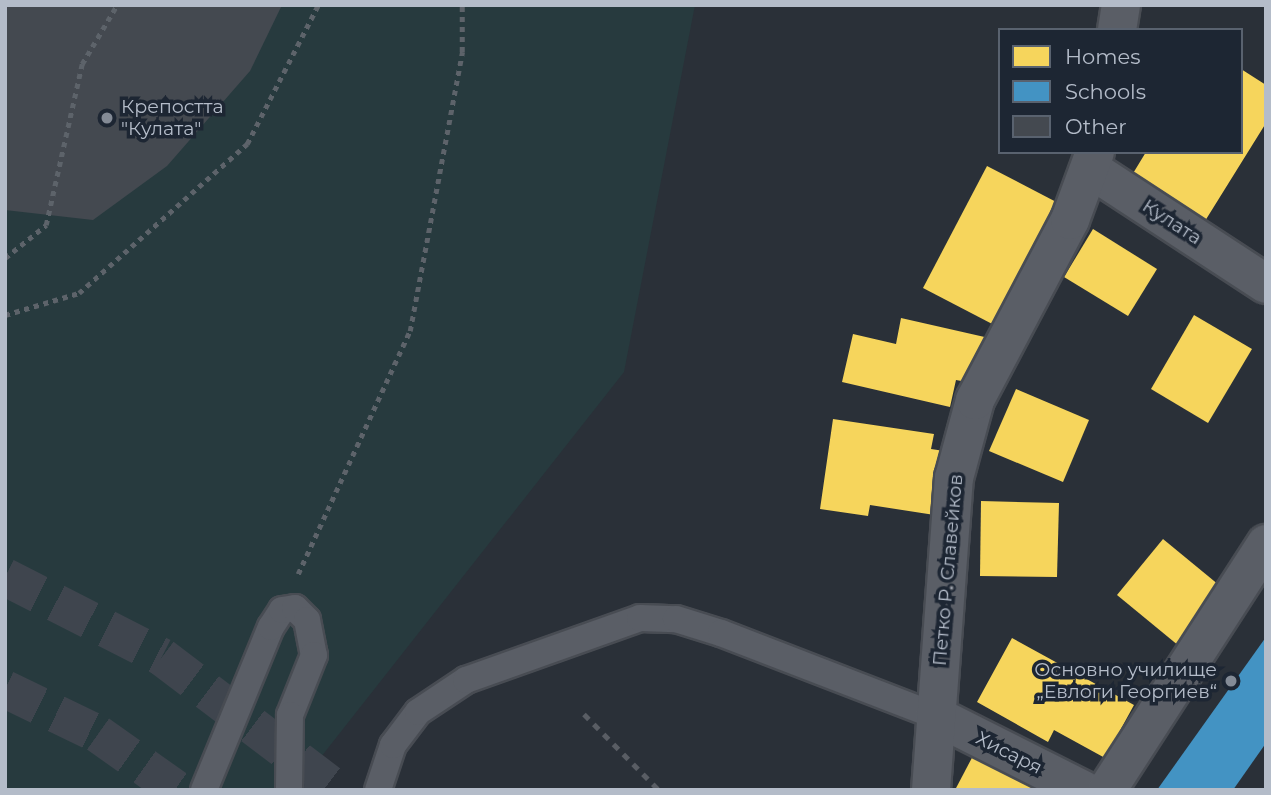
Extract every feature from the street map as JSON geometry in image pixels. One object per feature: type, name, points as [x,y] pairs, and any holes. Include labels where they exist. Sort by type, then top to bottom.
[{"type":"street","points":[[1117,28],[1121,5]]},
{"type":"street","name":"Кулата","points":[[1094,161],[1266,284]]},
{"type":"street","name":"Петко Р. Славейков","points":[[931,790],[954,478],[975,400],[1070,220],[1094,161]]},
{"type":"street","points":[[1107,790],[1266,544]]},
{"type":"street","name":"Хисаря","points":[[936,716],[1083,790]]},
{"type":"lane","points":[[204,790],[282,610],[295,608],[307,620],[314,655],[290,715],[289,790]]},
{"type":"lane","points":[[377,790],[393,746],[418,712],[466,680],[640,618],[676,618],[936,716]]},
{"type":"path","points":[[5,258],[46,225],[82,64],[117,5]]},
{"type":"path","points":[[5,315],[79,293],[247,144],[318,5]]},
{"type":"path","points":[[282,610],[410,331],[462,52],[462,5]]},
{"type":"green space","points":[[5,5],[695,5],[624,372],[295,790],[5,790]]},
{"type":"building: Homes","points":[[1243,70],[1266,85],[1266,123],[1205,221],[1132,175],[1145,154],[1243,154]]},
{"type":"building: Homes","points":[[987,166],[1062,205],[998,327],[923,288]]},
{"type":"building: Homes","points":[[1093,229],[1157,269],[1128,316],[1064,277]]},
{"type":"building: Homes","points":[[1194,315],[1252,349],[1208,423],[1151,389]]},
{"type":"building: Homes","points":[[901,318],[989,338],[978,384],[956,380],[950,407],[842,382],[853,334],[896,344]]},
{"type":"building: Homes","points":[[1016,389],[1089,420],[1063,482],[989,451]]},
{"type":"building: Homes","points":[[833,419],[934,434],[931,449],[951,452],[941,516],[870,505],[868,516],[820,509]]},
{"type":"building: Homes","points":[[981,501],[1059,503],[1057,577],[980,576]]},
{"type":"building: Homes","points":[[1163,539],[1225,590],[1179,646],[1117,595]]},
{"type":"building: Homes","points":[[1012,638],[1134,705],[1105,758],[1054,730],[1048,742],[977,702]]},
{"type":"building: Homes","points":[[975,752],[1044,790],[955,790]]},
{"type":"building: Schools","points":[[1266,637],[1266,743],[1233,790],[1157,790]]},
{"type":"building: Other","name":"Крепостта \"Кулата\"","points":[[5,5],[282,5],[250,71],[167,166],[93,220],[5,210]]},
{"type":"tunnel","points":[[5,577],[162,657],[337,790]]},
{"type":"tunnel","points":[[5,689],[98,734],[177,790]]},
{"type":"railway","points":[[584,714],[659,790]]},
{"type":"place","name":"Крепостта \"Кулата\"","points":[[107,118]]},
{"type":"place","name":"Основно училище „Евлоги Георгиев“","points":[[1231,681]]}]
